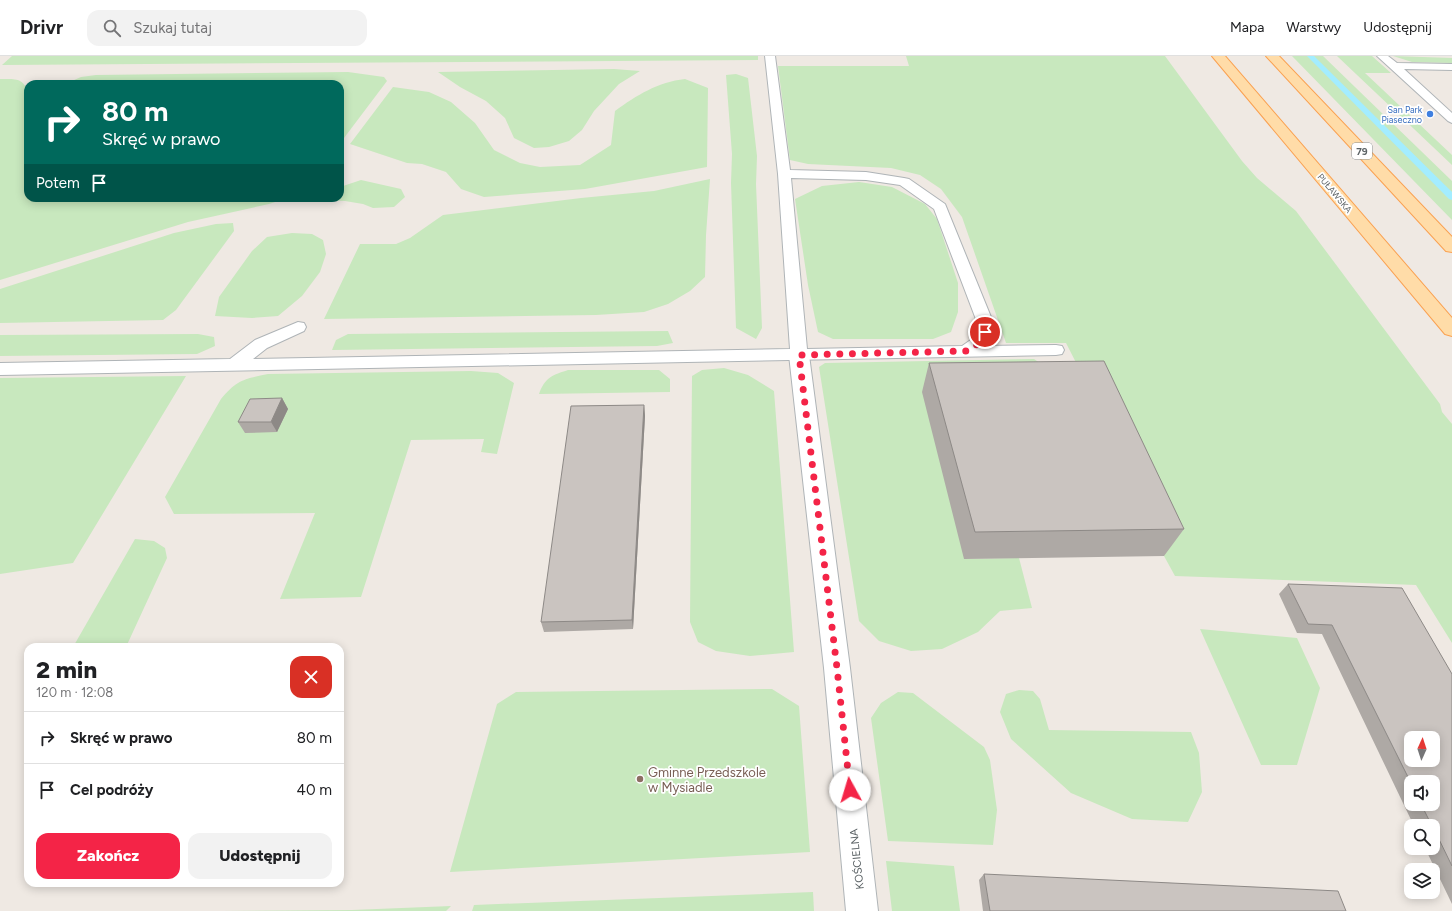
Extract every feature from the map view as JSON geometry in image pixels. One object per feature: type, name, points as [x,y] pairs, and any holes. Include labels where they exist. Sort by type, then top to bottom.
[{"type":"main road","name":"PUŁAWSKA","points":[[1218,56],[1452,330]]},
{"type":"main road","name":"79","points":[[1272,56],[1452,247]]},
{"type":"street","name":"KOŚCIELNA","points":[[799,355],[837,668],[862,911]]},
{"type":"lane","points":[[770,56],[784,174],[799,355]]},
{"type":"lane","points":[[1382,56],[1452,119]]},
{"type":"lane","points":[[1394,66],[1452,67]]},
{"type":"lane","points":[[784,174],[866,176],[904,182],[940,207],[985,322],[985,332],[981,342],[966,351]]},
{"type":"lane","points":[[234,365],[261,344],[298,327]]},
{"type":"lane","points":[[0,368],[1056,350]]},
{"type":"green space","points":[[12,56],[758,56],[758,60],[2,65]]},
{"type":"green space","points":[[906,56],[1165,56],[1242,161],[1257,178],[1296,211],[1440,404],[1442,412],[1452,424],[1452,643],[1416,585],[1175,576],[1164,556],[1090,390],[1066,343],[1006,343],[962,217],[941,189],[920,175],[891,168],[808,164],[790,160],[778,66],[909,66]]},
{"type":"green space","points":[[1292,56],[1323,56],[1452,181],[1452,220]]},
{"type":"green space","points":[[1337,56],[1372,56],[1391,73],[1365,73],[1452,155],[1452,165]]},
{"type":"green space","points":[[1393,56],[1452,58],[1452,63],[1412,62]]},
{"type":"green space","points":[[614,69],[640,71],[619,84],[594,111],[582,130],[569,141],[549,147],[534,148],[514,138],[505,118],[486,101],[460,87],[438,72]]},
{"type":"green space","points":[[348,72],[384,77],[387,81],[344,138],[344,80],[74,80],[81,77],[96,75]]},
{"type":"green space","points":[[736,74],[748,78],[757,156],[756,184],[762,328],[756,339],[736,328],[731,183],[732,154],[726,75]]},
{"type":"green space","points":[[0,79],[14,79],[24,84],[24,202],[275,202],[188,222],[0,280]]},
{"type":"green space","points":[[685,79],[708,88],[707,167],[585,189],[484,197],[461,189],[446,172],[422,164],[407,163],[350,144],[393,87],[429,92],[451,102],[475,123],[494,150],[520,163],[540,167],[580,165],[611,145],[615,111],[648,90],[666,83]]},
{"type":"green space","points":[[710,179],[705,277],[690,291],[668,304],[644,312],[596,315],[324,319],[360,244],[396,244],[410,238],[443,215],[581,198],[654,191]]},
{"type":"green space","points":[[361,180],[401,189],[405,197],[394,207],[373,208],[363,204],[344,201],[344,186]]},
{"type":"green space","points":[[859,182],[892,187],[925,204],[937,219],[958,283],[958,312],[951,332],[933,339],[833,339],[818,332],[808,285],[795,199],[822,186]]},
{"type":"green space","points":[[233,223],[234,231],[176,310],[163,320],[0,323],[0,289],[174,233],[216,224]]},
{"type":"green space","points":[[292,233],[312,234],[323,240],[326,254],[320,272],[302,296],[278,316],[252,318],[215,316],[219,297],[252,251],[267,237]]},
{"type":"green space","points":[[668,331],[673,343],[657,346],[332,350],[336,340],[348,334]]},
{"type":"green space","points":[[198,334],[214,337],[215,346],[197,354],[0,356],[0,335]]},
{"type":"green space","points":[[1034,359],[1046,367],[964,559],[1019,558],[1032,608],[1000,611],[978,632],[942,649],[911,651],[879,641],[859,621],[819,367],[825,363]]},
{"type":"green space","points":[[724,368],[748,375],[774,391],[794,652],[750,656],[716,651],[698,642],[690,622],[692,376],[702,370]]},
{"type":"green space","points":[[568,370],[659,370],[670,379],[670,392],[539,394],[541,388],[547,380],[558,373]]},
{"type":"green space","points":[[471,371],[498,373],[514,383],[497,454],[481,452],[484,439],[411,440],[361,597],[280,599],[315,513],[174,514],[165,497],[221,399],[242,381],[268,374]]},
{"type":"green space","points":[[186,376],[73,563],[0,574],[0,378]]},
{"type":"green space","points":[[135,539],[154,541],[165,548],[167,558],[128,643],[75,643]]},
{"type":"green space","points":[[1200,629],[1297,638],[1320,688],[1297,765],[1261,765]]},
{"type":"green space","name":"Gminne Przedszkole w Mysiadle","points":[[772,689],[799,706],[810,852],[450,872],[497,704],[516,692]]},
{"type":"green space","points":[[1019,690],[1033,691],[1040,699],[1049,730],[1191,732],[1199,753],[1202,792],[1188,822],[1132,819],[1071,793],[1011,739],[1000,712],[1006,694]]},
{"type":"green space","points":[[898,692],[913,693],[984,747],[990,760],[997,810],[993,845],[888,841],[871,718],[881,703]]},
{"type":"green space","points":[[886,861],[954,866],[960,911],[892,911]]},
{"type":"green space","points":[[813,892],[814,911],[472,911],[474,905]]},
{"type":"green space","points":[[451,906],[446,911],[221,911],[352,910]]},
{"type":"building","points":[[1104,361],[1184,529],[975,532],[929,363]]},
{"type":"building","points":[[282,398],[271,422],[238,422],[250,399]]},
{"type":"building","points":[[644,405],[632,620],[541,622],[571,406]]},
{"type":"building","points":[[1288,584],[1402,588],[1452,674],[1452,866],[1440,841],[1440,819],[1428,819],[1424,811],[1440,811],[1440,775],[1407,775],[1332,625],[1308,624]]},
{"type":"building","points":[[984,874],[1338,891],[1346,911],[990,911]]},
{"type":"waterway","points":[[1310,56],[1452,197]]},
{"type":"place","name":"San Park Piaseczno","points":[[1430,114]]},
{"type":"place","name":"Gminne Przedszkole w Mysiadle","points":[[640,779]]},
{"type":"route","points":[[850,790],[837,668],[799,355],[966,351],[981,342],[985,332]]}]
